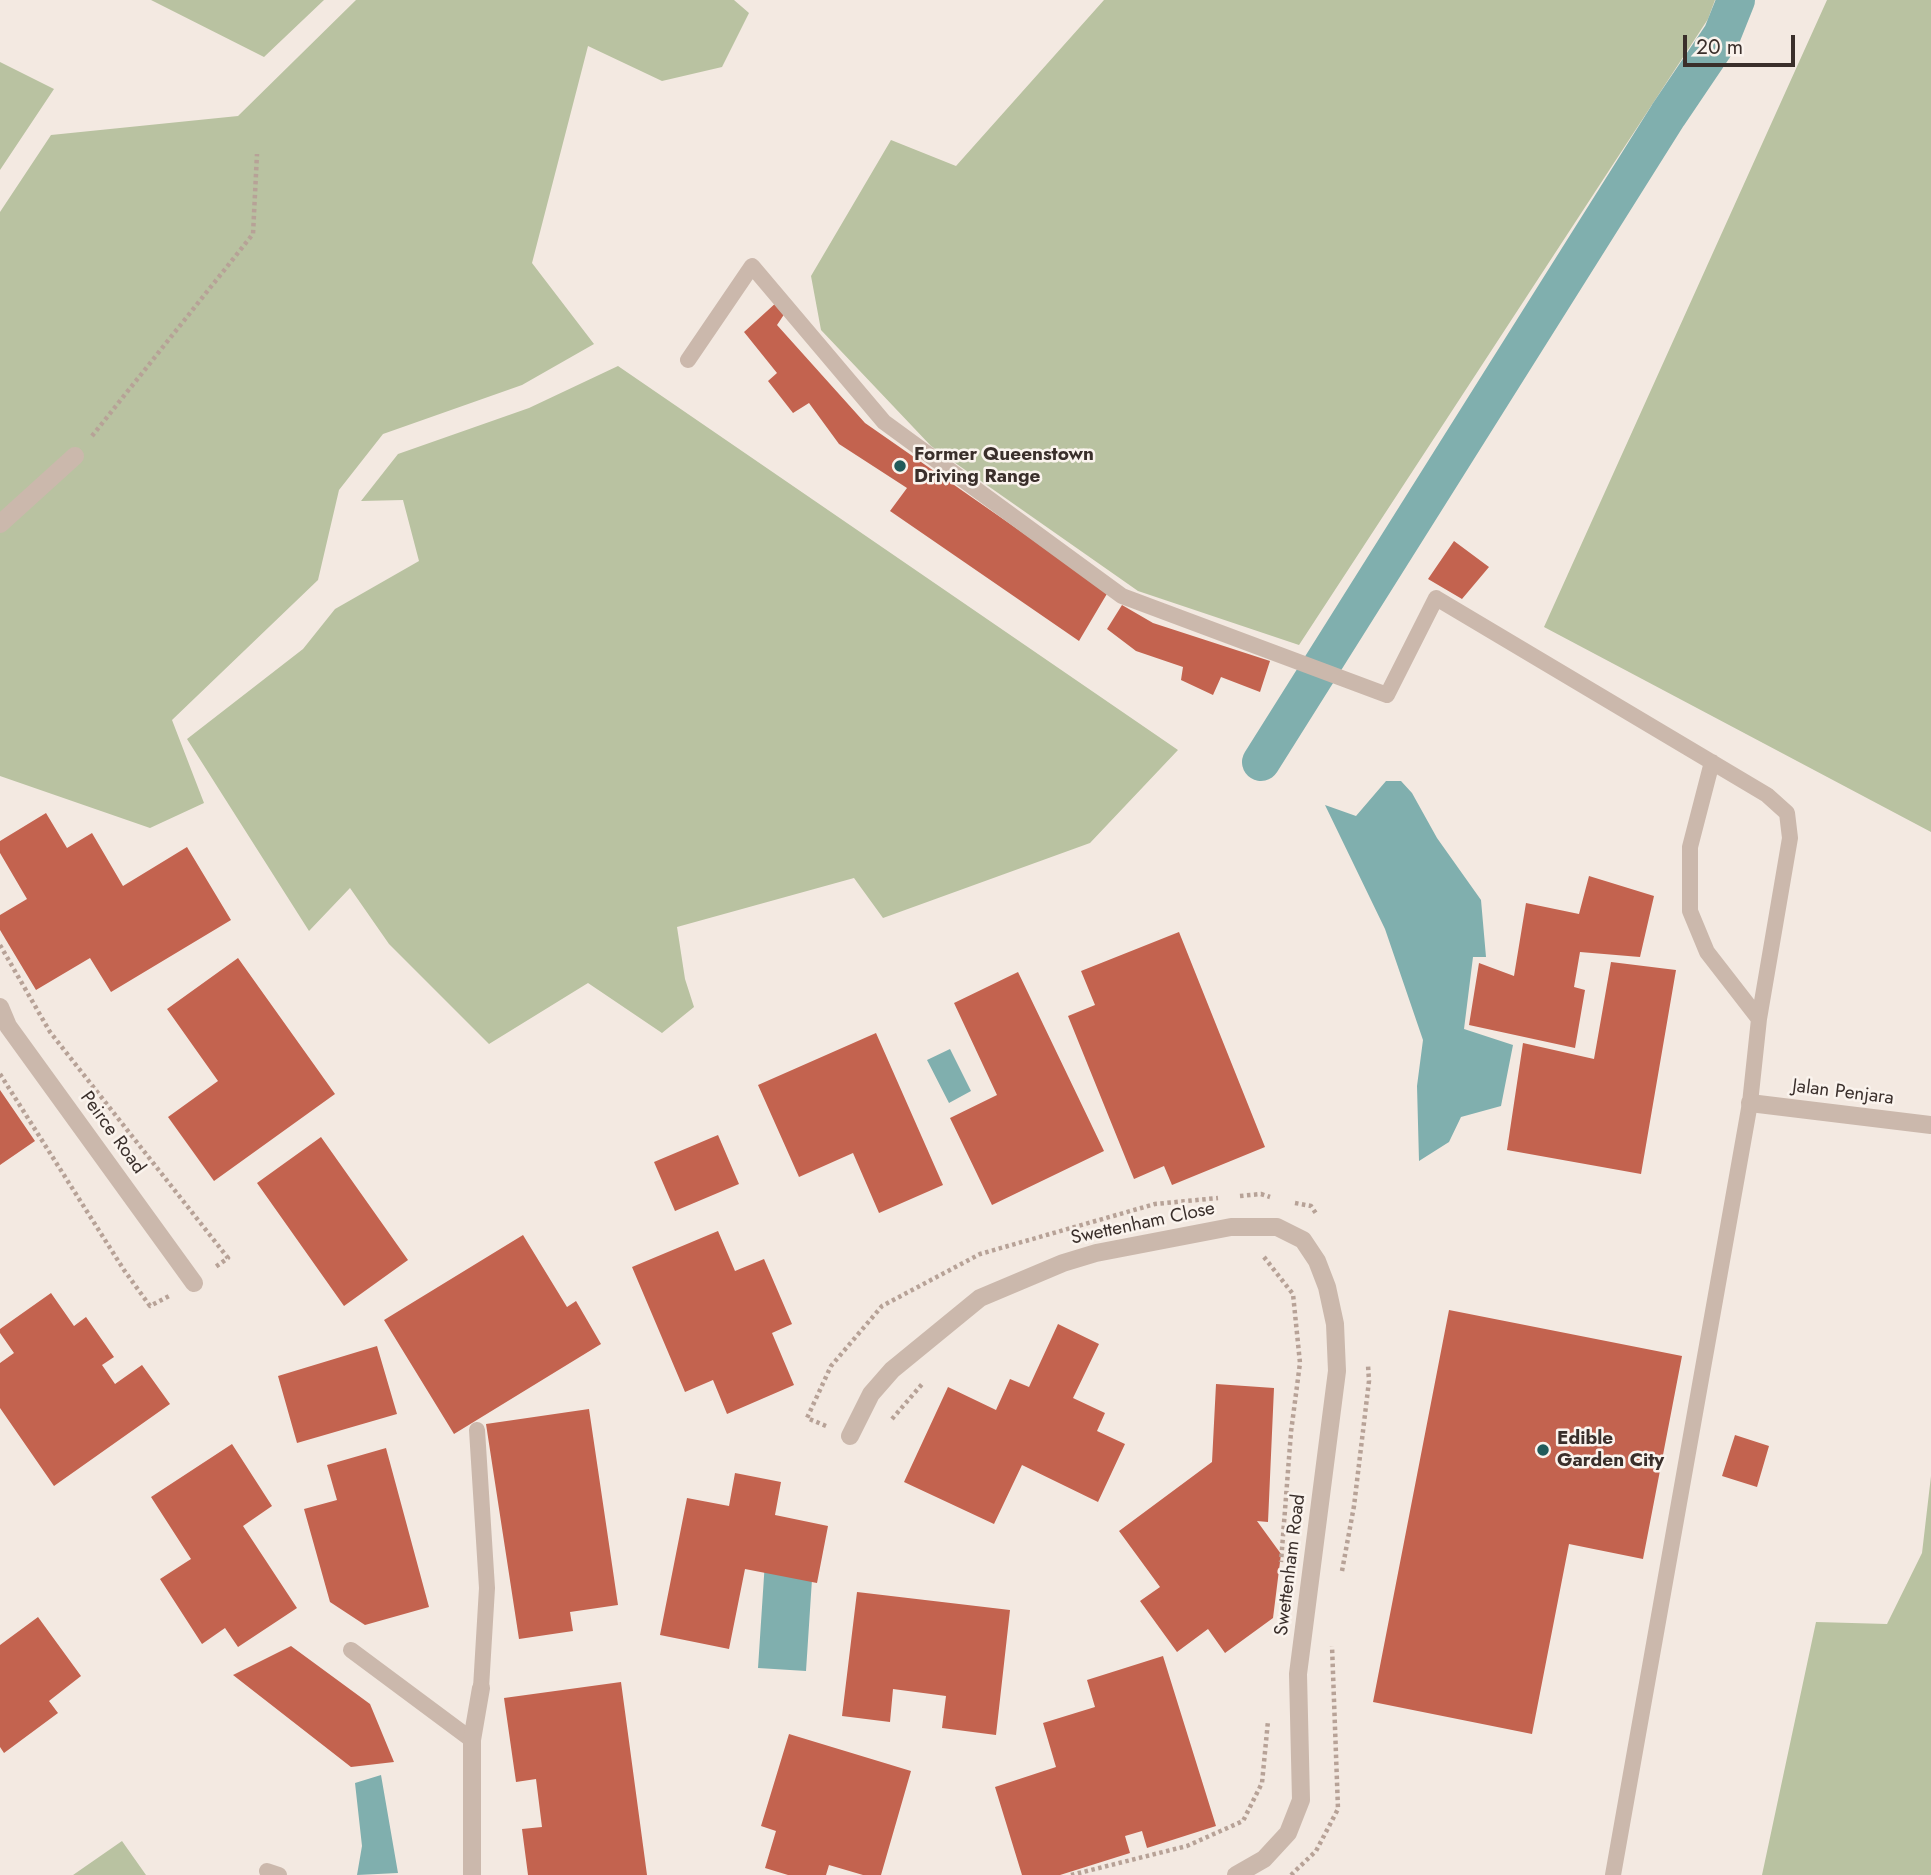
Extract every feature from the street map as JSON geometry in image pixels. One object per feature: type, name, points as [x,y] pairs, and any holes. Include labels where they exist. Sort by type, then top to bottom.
[{"type":"street","points":[[0,524],[75,456]]},
{"type":"street","name":"Peirce Road","points":[[0,1007],[8,1026],[194,1283]]},
{"type":"street","name":"Jalan Penjara","points":[[1750,1103],[1931,1125]]},
{"type":"street","name":"Swettenham Close","points":[[850,1436],[871,1394],[892,1370],[980,1298],[1096,1253],[1231,1227],[1277,1227],[1303,1240]]},
{"type":"street","name":"Swettenham Road","points":[[1236,1875],[1264,1859],[1288,1833],[1301,1800],[1298,1674],[1337,1371],[1335,1324],[1327,1287],[1317,1261],[1303,1240]]},
{"type":"street","points":[[472,1875],[472,1740],[481,1688]]},
{"type":"lane","points":[[688,360],[752,267],[884,422],[1122,596],[1387,695],[1436,598],[1767,795],[1787,813],[1790,838],[1759,1019],[1750,1103],[1613,1875]]},
{"type":"lane","points":[[1712,762],[1690,847],[1690,911],[1707,952],[1759,1019]]},
{"type":"lane","points":[[477,1430],[487,1588],[481,1688]]},
{"type":"lane","points":[[351,1650],[472,1740]]},
{"type":"path","points":[[75,456],[253,234],[257,154]]},
{"type":"path","points":[[0,945],[50,1032],[228,1258],[194,1283],[150,1306],[124,1270],[0,1074]]},
{"type":"path","points":[[1234,1197],[1261,1195],[1273,1198]]},
{"type":"path","points":[[850,1436],[807,1418],[831,1366],[882,1306],[980,1254],[1155,1204],[1221,1198]]},
{"type":"path","points":[[1286,1200],[1311,1206],[1318,1216]]},
{"type":"path","points":[[1254,1255],[1266,1257],[1293,1294],[1300,1363],[1281,1571]]},
{"type":"path","points":[[1342,1575],[1354,1506],[1369,1381],[1366,1355]]},
{"type":"path","points":[[886,1426],[929,1377]]},
{"type":"path","points":[[1291,1875],[1316,1851],[1338,1809],[1332,1644]]},
{"type":"path","points":[[1071,1875],[1187,1846],[1243,1821],[1262,1783],[1268,1720]]},
{"type":"green space","points":[[151,0],[324,0],[264,57]]},
{"type":"green space","points":[[356,0],[734,0],[749,13],[722,67],[662,81],[588,46],[532,263],[594,344],[522,385],[383,434],[339,490],[318,580],[172,720],[204,803],[150,828],[0,776],[0,212],[51,135],[238,116]]},
{"type":"green space","points":[[1104,0],[1715,0],[1708,19],[1299,645],[1138,591],[931,446],[821,330],[811,276],[891,140],[956,166]]},
{"type":"green space","points":[[1827,0],[1931,0],[1931,832],[1544,627]]},
{"type":"green space","points":[[0,62],[54,89],[0,170]]},
{"type":"green space","points":[[618,366],[1178,750],[1090,843],[883,918],[854,878],[677,927],[685,979],[694,1007],[662,1033],[588,983],[489,1044],[389,944],[350,888],[309,931],[187,739],[303,649],[335,609],[419,561],[403,500],[361,501],[398,454],[529,408]]},
{"type":"green space","points":[[1931,1476],[1931,1875],[1762,1875],[1816,1622],[1887,1624],[1922,1553]]},
{"type":"green space","points":[[122,1841],[146,1875],[73,1875]]},
{"type":"water","points":[[1386,781],[1401,781],[1412,793],[1437,838],[1481,900],[1486,957],[1473,957],[1464,1029],[1513,1045],[1501,1106],[1461,1117],[1449,1142],[1419,1161],[1417,1086],[1423,1040],[1385,929],[1325,805],[1356,816]]},
{"type":"water","points":[[950,1049],[971,1091],[949,1103],[927,1060]]},
{"type":"water","points":[[765,1561],[813,1564],[806,1671],[758,1668]]},
{"type":"water","points":[[381,1775],[398,1873],[357,1875],[362,1846],[355,1783]]},
{"type":"building","name":"Former Queenstown Driving Range","points":[[778,301],[787,310],[777,325],[865,423],[1108,592],[1079,641],[890,511],[907,488],[839,444],[809,403],[793,413],[768,381],[777,373],[744,332]]},
{"type":"building","points":[[1454,541],[1489,567],[1462,599],[1428,579]]},
{"type":"building","points":[[1122,605],[1153,623],[1270,661],[1260,692],[1221,677],[1213,695],[1181,680],[1183,667],[1136,651],[1107,629]]},
{"type":"building","points":[[46,813],[67,848],[92,833],[123,886],[187,847],[231,920],[111,992],[90,958],[36,990],[0,930],[0,915],[27,899],[0,853],[0,841]]},
{"type":"building","points":[[1589,876],[1654,896],[1640,957],[1580,952],[1574,987],[1585,990],[1575,1048],[1469,1025],[1479,963],[1514,976],[1526,903],[1579,914]]},
{"type":"building","points":[[1179,932],[1265,1147],[1172,1185],[1164,1166],[1134,1179],[1068,1016],[1095,1005],[1081,971]]},
{"type":"building","points":[[238,958],[335,1094],[214,1181],[168,1117],[218,1081],[167,1009]]},
{"type":"building","points":[[1611,962],[1676,970],[1641,1174],[1507,1150],[1523,1043],[1594,1059]]},
{"type":"building","points":[[1018,972],[1104,1151],[992,1205],[950,1118],[997,1095],[954,1003]]},
{"type":"building","points":[[876,1033],[943,1185],[879,1213],[853,1153],[799,1177],[758,1085]]},
{"type":"building","points":[[0,1090],[35,1141],[0,1165]]},
{"type":"building","points":[[718,1135],[739,1184],[675,1211],[654,1162]]},
{"type":"building","points":[[321,1137],[408,1260],[344,1306],[257,1183]]},
{"type":"building","points":[[718,1231],[735,1271],[764,1259],[792,1324],[772,1333],[794,1385],[727,1414],[713,1380],[685,1392],[632,1267]]},
{"type":"building","points":[[523,1235],[567,1307],[576,1301],[601,1344],[454,1434],[384,1320]]},
{"type":"building","points":[[51,1293],[74,1326],[86,1317],[114,1357],[102,1365],[115,1384],[142,1365],[170,1404],[54,1486],[0,1408],[0,1363],[14,1353],[0,1329]]},
{"type":"building","name":"Edible Garden City","points":[[1449,1310],[1682,1356],[1643,1559],[1569,1544],[1532,1734],[1373,1702]]},
{"type":"building","points":[[1058,1324],[1099,1344],[1073,1398],[1105,1413],[1097,1431],[1125,1444],[1098,1502],[1022,1465],[994,1524],[904,1482],[948,1387],[996,1410],[1010,1379],[1029,1387]]},
{"type":"building","points":[[377,1346],[397,1414],[297,1443],[278,1376]]},
{"type":"building","points":[[1216,1384],[1274,1388],[1268,1522],[1257,1521],[1281,1554],[1273,1618],[1225,1653],[1208,1629],[1177,1652],[1140,1601],[1160,1587],[1119,1531],[1212,1462]]},
{"type":"building","points":[[589,1409],[618,1605],[570,1612],[573,1631],[519,1639],[486,1424]]},
{"type":"building","points":[[1735,1435],[1769,1446],[1757,1487],[1722,1476]]},
{"type":"building","points":[[232,1444],[272,1506],[243,1526],[297,1608],[238,1647],[225,1628],[202,1644],[160,1579],[191,1559],[151,1497]]},
{"type":"building","points":[[386,1448],[429,1607],[365,1625],[330,1602],[304,1509],[337,1500],[327,1465]]},
{"type":"building","points":[[735,1473],[781,1482],[775,1515],[828,1526],[817,1583],[745,1569],[729,1649],[660,1635],[687,1498],[729,1506]]},
{"type":"building","points":[[857,1592],[1010,1610],[996,1735],[942,1728],[946,1696],[893,1689],[890,1722],[842,1716]]},
{"type":"building","points":[[38,1617],[81,1676],[49,1701],[58,1713],[4,1753],[0,1747],[0,1645]]},
{"type":"building","points":[[291,1646],[370,1704],[394,1762],[351,1767],[233,1675]]},
{"type":"building","points":[[1163,1656],[1216,1826],[1147,1848],[1142,1831],[1125,1836],[1130,1853],[1060,1875],[1022,1875],[995,1787],[1056,1767],[1043,1723],[1095,1707],[1087,1680]]},
{"type":"building","points":[[621,1682],[647,1875],[528,1875],[522,1829],[542,1827],[536,1779],[516,1782],[504,1698]]},
{"type":"building","points":[[789,1734],[911,1771],[881,1875],[863,1875],[829,1865],[826,1875],[788,1875],[765,1868],[776,1831],[761,1826]]},
{"type":"waterway","points":[[1261,762],[1668,115],[1722,35],[1736,0]]},
{"type":"place","name":"Former Queenstown Driving Range","points":[[900,466]]},
{"type":"place","name":"Edible Garden City","points":[[1543,1450]]}]
